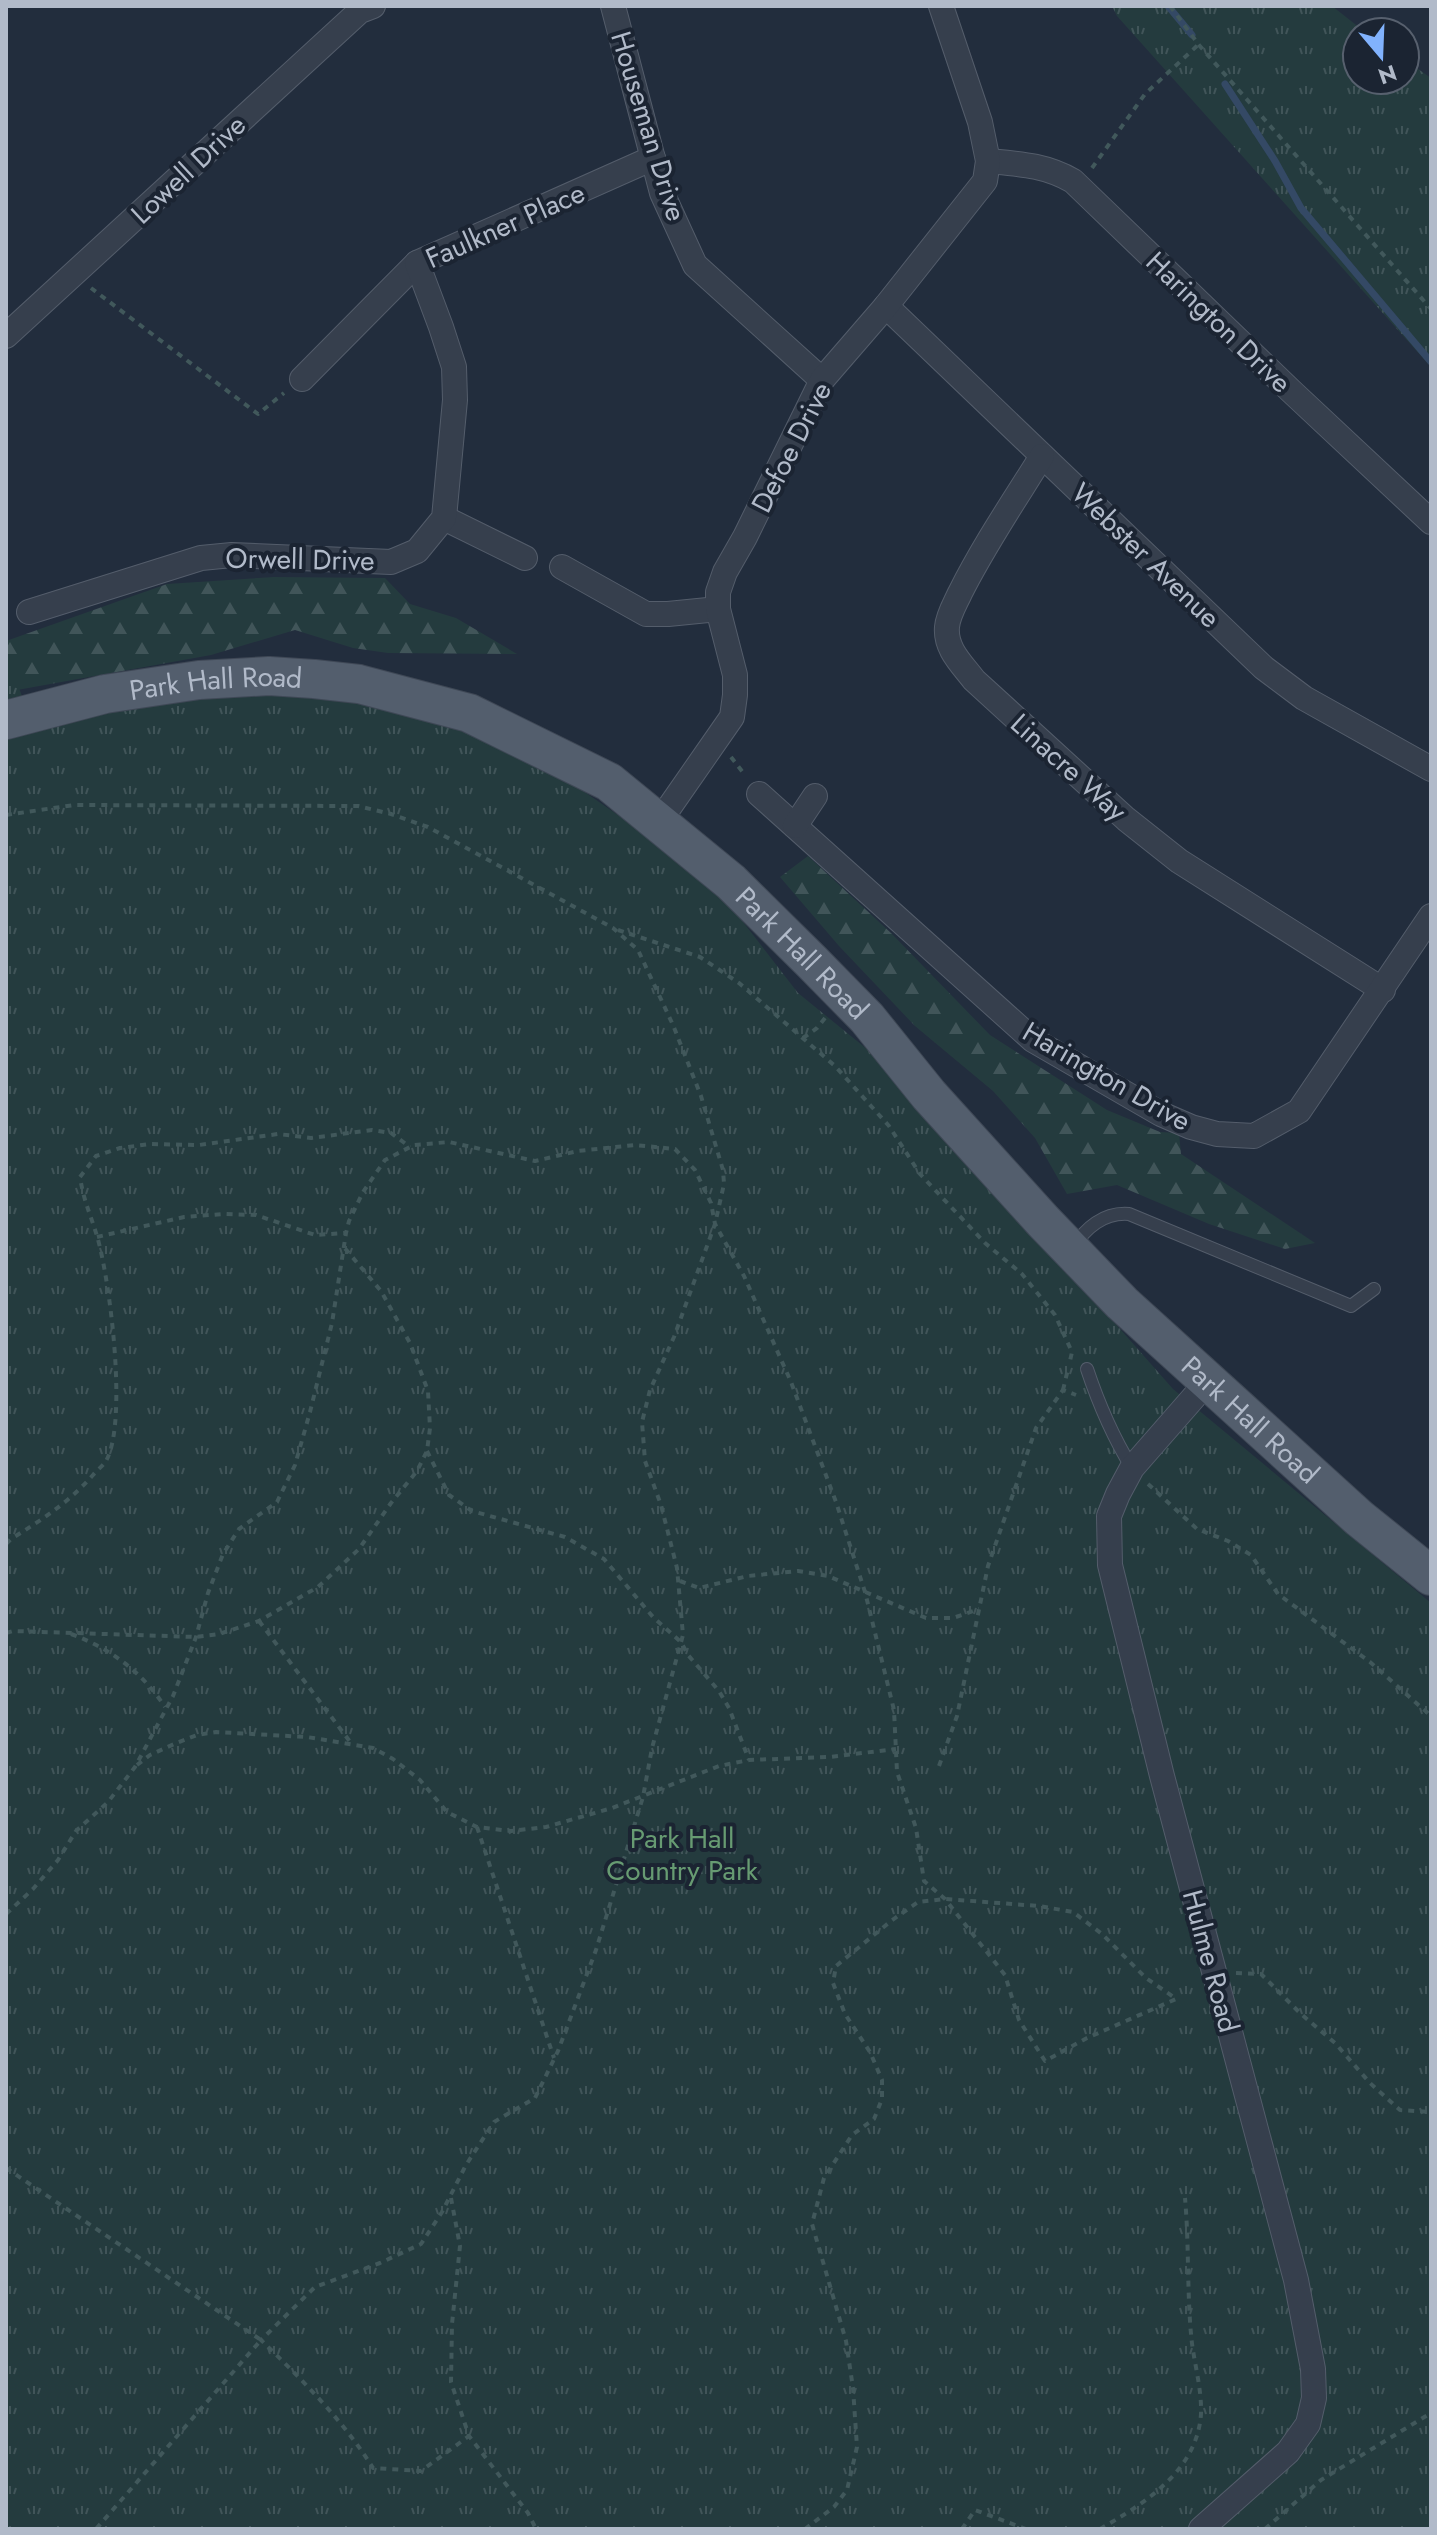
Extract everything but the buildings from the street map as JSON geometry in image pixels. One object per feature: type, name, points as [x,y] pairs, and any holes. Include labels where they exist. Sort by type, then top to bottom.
[{"type":"main road","name":"Park Hall Road","points":[[6,720],[105,694],[199,680],[269,676],[359,684],[469,713],[609,782],[731,882],[867,1018],[929,1095],[1122,1303],[1359,1518],[1431,1576]]},
{"type":"street","name":"Lowell Drive","points":[[6,336],[360,11],[373,6]]},
{"type":"street","name":"Houseman Drive","points":[[613,6],[662,193],[695,265],[822,380]]},
{"type":"street","points":[[941,6],[980,122],[988,161]]},
{"type":"street","name":"Faulkner Place","points":[[302,379],[417,263],[653,158]]},
{"type":"street","name":"Harington Drive","points":[[988,161],[1055,170],[1079,187],[1431,522]]},
{"type":"street","name":"Defoe Drive","points":[[659,822],[732,717],[735,675],[718,609],[718,592],[725,572],[822,380],[973,199],[985,181],[988,161]]},
{"type":"street","points":[[417,263],[454,367],[455,400],[444,518],[525,558]]},
{"type":"street","name":"Webster Avenue","points":[[886,306],[1264,668],[1304,698],[1431,769]]},
{"type":"street","name":"Linacre Way","points":[[1042,456],[974,566],[949,616],[946,629],[954,656],[974,680],[1126,819],[1168,853],[1383,990]]},
{"type":"street","name":"Orwell Drive","points":[[29,612],[201,558],[232,555],[391,562],[417,551],[444,518]]},
{"type":"street","points":[[562,567],[646,614],[718,609]]},
{"type":"street","name":"Harington Drive","points":[[759,794],[1033,1040],[1161,1114],[1217,1134],[1254,1136],[1299,1111],[1431,916]]},
{"type":"street","points":[[795,826],[815,796]]},
{"type":"street","name":"Hulme Road","points":[[1201,2529],[1288,2452],[1308,2424],[1314,2398],[1313,2369],[1296,2280],[1110,1565],[1109,1516],[1118,1494],[1132,1468],[1208,1381]]},
{"type":"lane","points":[[1071,1251],[1090,1226],[1117,1213],[1129,1214],[1351,1306],[1374,1289]]},
{"type":"lane","points":[[1087,1369],[1117,1444],[1132,1468]]},
{"type":"path","points":[[1170,6],[1199,45],[1431,309]]},
{"type":"path","points":[[1079,187],[1145,94],[1199,45]]},
{"type":"path","points":[[73,274],[258,414],[302,379]]},
{"type":"path","points":[[718,739],[759,794]]},
{"type":"path","points":[[6,815],[74,805],[358,806],[391,814],[428,827],[613,928],[700,957],[739,983],[835,1066],[889,1126],[920,1174],[985,1243],[1022,1274],[1055,1315],[1072,1352],[1063,1390],[1036,1428],[988,1566],[957,1716],[939,1766]]},
{"type":"path","points":[[96,2529],[261,2340],[315,2287],[421,2244],[494,2122],[535,2098],[596,1950],[643,1797],[652,1748],[683,1635],[677,1568],[661,1505],[645,1461],[642,1422],[650,1390],[674,1337],[715,1224],[724,1184],[723,1170],[701,1096],[673,1025],[638,950],[613,928]]},
{"type":"path","points":[[6,1544],[53,1513],[87,1481],[106,1461],[114,1436],[118,1385],[108,1299],[97,1237],[84,1204],[80,1177],[96,1156],[120,1148],[150,1144],[199,1145],[278,1134],[311,1138],[372,1130],[391,1133],[410,1147]]},
{"type":"path","points":[[6,1914],[33,1889],[58,1860],[76,1831],[108,1802],[135,1767],[173,1696],[223,1554],[239,1529],[277,1502],[295,1465],[310,1412],[332,1323],[349,1221],[363,1192],[385,1160],[410,1147],[449,1142],[535,1161],[578,1151],[635,1145],[675,1149],[695,1170],[711,1203],[715,1224],[744,1276],[791,1382],[836,1502],[865,1592],[894,1710],[897,1772],[916,1828],[924,1881],[945,1899],[1005,1975],[1019,2020],[1045,2061],[1087,2038],[1176,1999],[1146,1978],[1102,1934],[1073,1912],[1039,1906],[945,1899],[918,1902],[836,1966],[833,1983],[845,2014],[870,2052],[882,2080],[882,2099],[874,2119],[852,2135],[824,2178],[812,2224],[846,2341],[857,2447],[847,2490],[834,2507],[805,2529]]},
{"type":"path","points":[[97,1237],[184,1217],[223,1214],[256,1215],[315,1235],[346,1233]]},
{"type":"path","points":[[6,1633],[196,1637],[219,1634],[259,1621],[318,1587],[359,1549],[417,1471],[427,1451],[430,1428],[428,1391],[410,1343],[381,1291],[343,1246]]},
{"type":"path","points":[[1063,1390],[1098,1401]]},
{"type":"path","points":[[427,1451],[449,1495],[472,1511],[565,1537],[604,1559],[653,1617],[681,1642],[688,1655],[719,1691],[749,1760]]},
{"type":"path","points":[[1132,1468],[1197,1529],[1228,1541],[1251,1555],[1278,1594],[1370,1662],[1431,1716]]},
{"type":"path","points":[[679,1581],[699,1588],[748,1576],[798,1571],[828,1576],[926,1618],[953,1618],[979,1609]]},
{"type":"path","points":[[259,1621],[352,1745]]},
{"type":"path","points":[[66,1632],[86,1639],[120,1659],[152,1687],[165,1707]]},
{"type":"path","points":[[135,1767],[150,1755],[174,1744],[216,1732],[307,1737],[373,1748],[420,1780],[447,1812],[477,1827],[511,1831],[546,1827],[643,1797],[719,1766],[749,1760],[829,1757],[896,1749]]},
{"type":"path","points":[[477,1827],[554,2058]]},
{"type":"path","points":[[1214,1972],[1261,1974],[1335,2043],[1370,2083],[1400,2110],[1431,2112]]},
{"type":"path","points":[[6,2168],[261,2340],[298,2376],[349,2434],[373,2468],[421,2471],[469,2436]]},
{"type":"path","points":[[450,2196],[460,2246],[452,2324],[451,2382],[469,2436],[528,2513],[536,2529]]},
{"type":"path","points":[[1100,2529],[1149,2499],[1189,2455],[1196,2438],[1201,2412],[1191,2336],[1185,2198]]},
{"type":"path","points":[[1265,2529],[1321,2480],[1431,2413]]},
{"type":"path","points":[[962,2529],[975,2510],[1026,2529]]},
{"type":"green space","points":[[1112,6],[1332,6],[1345,16],[1341,16],[1341,96],[1421,96],[1421,71],[1431,78],[1431,367],[1117,16]]},
{"type":"green space","points":[[274,577],[385,578],[410,604],[456,618],[517,654],[388,653],[353,648],[295,630],[211,655],[6,692],[6,641],[167,584]]},
{"type":"green space","points":[[6,652],[28,713],[6,721]]},
{"type":"green space","name":"Park Hall Country Park","points":[[253,692],[330,694],[489,737],[557,773],[660,844],[733,909],[798,993],[889,1067],[1173,1389],[1431,1603],[1431,2529],[6,2529],[6,739],[57,723],[159,701]]},
{"type":"green space","points":[[808,856],[891,933],[990,1035],[1107,1110],[1160,1132],[1179,1133],[1181,1154],[1315,1243],[1285,1249],[1209,1224],[1117,1185],[1067,1194],[1035,1138],[993,1091],[915,1026],[839,946],[780,877]]},
{"type":"waterway","points":[[1168,6],[1192,35]]},
{"type":"waterway","points":[[1225,84],[1301,208],[1431,362]]}]
